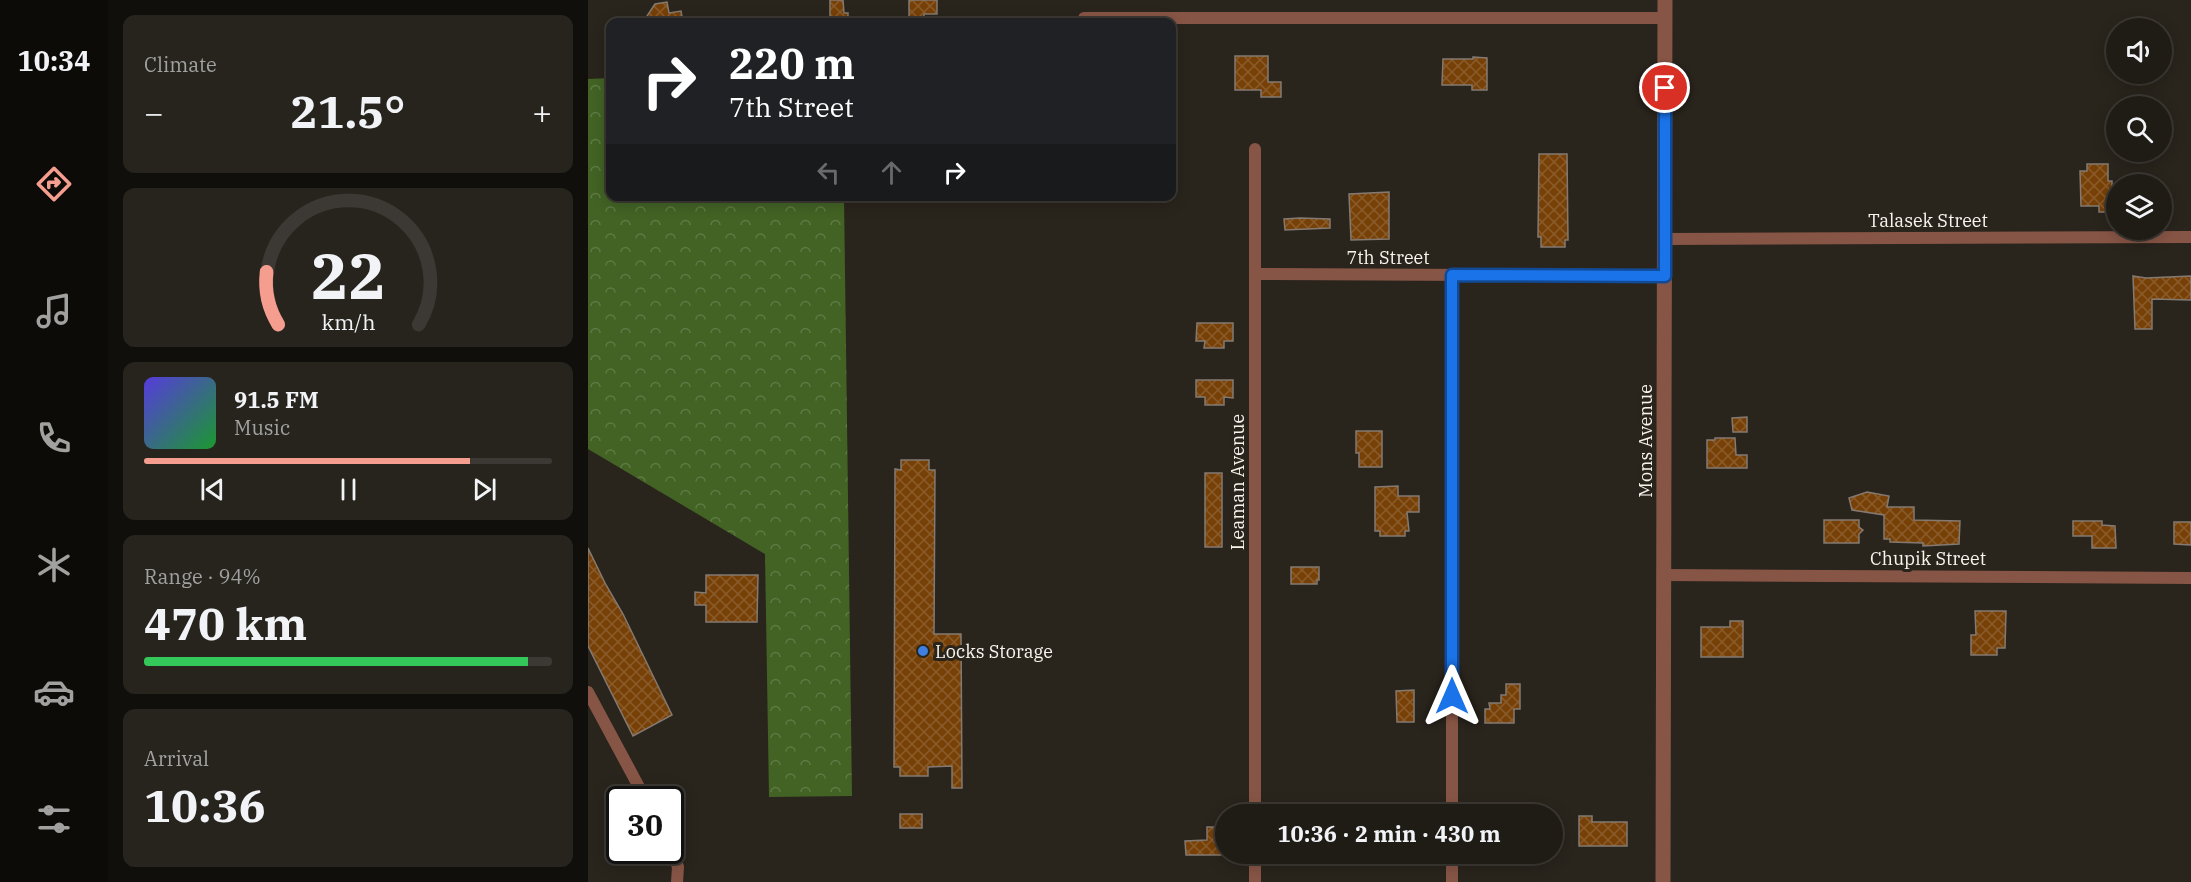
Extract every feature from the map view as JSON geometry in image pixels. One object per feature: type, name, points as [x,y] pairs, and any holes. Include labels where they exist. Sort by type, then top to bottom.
[{"type":"street","name":"Mons Avenue","points":[[1663,882],[1665,0]]},
{"type":"street","points":[[1084,18],[1665,18]]},
{"type":"street","name":"Leaman Avenue","points":[[1255,149],[1255,804]]},
{"type":"street","name":"Talasek Street","points":[[1665,239],[2191,237]]},
{"type":"street","name":"7th Street","points":[[1255,274],[1665,276]]},
{"type":"street","points":[[1452,275],[1452,804]]},
{"type":"street","name":"Chupik Street","points":[[1664,575],[2191,578]]},
{"type":"street","points":[[588,692],[638,786]]},
{"type":"street","points":[[677,864],[677,882]]},
{"type":"street","points":[[1255,864],[1255,882]]},
{"type":"street","points":[[1452,864],[1452,882]]},
{"type":"green space","points":[[606,78],[606,201],[844,201],[852,796],[769,797],[765,554],[588,449],[588,79]]},
{"type":"building","points":[[830,0],[843,0],[844,13],[848,13],[848,18],[830,18]]},
{"type":"building","points":[[909,0],[937,0],[937,14],[924,14],[924,18],[909,18]]},
{"type":"building","points":[[667,2],[669,13],[681,11],[682,18],[646,18],[655,4]]},
{"type":"building","points":[[1235,56],[1268,56],[1268,82],[1281,82],[1281,97],[1261,97],[1261,90],[1235,90]]},
{"type":"building","points":[[1473,57],[1487,58],[1487,90],[1472,90],[1472,85],[1442,85],[1443,59],[1473,59]]},
{"type":"building","points":[[1539,154],[1567,154],[1568,240],[1565,240],[1565,247],[1541,247],[1541,237],[1538,237]]},
{"type":"building","points":[[2087,164],[2108,164],[2106,212],[2099,212],[2099,206],[2081,206],[2080,171],[2087,171]]},
{"type":"building","points":[[1389,192],[1389,239],[1351,240],[1349,194]]},
{"type":"building","points":[[1284,219],[1330,219],[1330,228],[1285,230]]},
{"type":"building","points":[[2133,276],[2146,278],[2191,276],[2191,300],[2152,299],[2152,329],[2135,329]]},
{"type":"building","points":[[1197,323],[1233,323],[1233,341],[1224,341],[1224,348],[1204,348],[1205,341],[1196,341]]},
{"type":"building","points":[[1196,380],[1233,380],[1233,398],[1224,397],[1224,405],[1205,405],[1205,397],[1196,397]]},
{"type":"building","points":[[1747,417],[1747,432],[1733,432],[1732,418]]},
{"type":"building","points":[[1356,431],[1382,431],[1382,467],[1359,467],[1359,453],[1356,453]]},
{"type":"building","points":[[1715,438],[1735,438],[1736,455],[1747,455],[1747,468],[1707,468],[1707,440],[1715,440]]},
{"type":"building","points":[[901,460],[929,460],[929,470],[935,470],[934,634],[961,634],[962,788],[952,788],[952,766],[928,767],[928,776],[900,776],[900,767],[894,767],[895,469],[901,470]]},
{"type":"building","points":[[1205,473],[1222,473],[1222,547],[1205,547]]},
{"type":"building","points":[[1398,486],[1398,496],[1419,496],[1419,512],[1407,512],[1409,531],[1405,531],[1405,536],[1380,536],[1380,531],[1375,531],[1375,487]]},
{"type":"building","points":[[1867,492],[1889,496],[1887,507],[1914,507],[1914,520],[1960,521],[1959,544],[1923,546],[1923,543],[1890,542],[1890,539],[1884,539],[1884,515],[1852,510],[1849,498]]},
{"type":"building","points":[[1824,520],[1859,520],[1859,527],[1863,530],[1859,534],[1859,543],[1824,543]]},
{"type":"building","points":[[2073,521],[2102,521],[2102,525],[2115,526],[2116,548],[2092,548],[2092,536],[2073,536]]},
{"type":"building","points":[[2174,522],[2191,522],[2191,545],[2174,544]]},
{"type":"building","points":[[588,548],[672,715],[633,736],[588,646]]},
{"type":"building","points":[[1291,567],[1319,567],[1317,584],[1291,584]]},
{"type":"building","points":[[706,575],[758,575],[757,622],[706,622],[706,605],[695,605],[695,592],[706,593]]},
{"type":"building","points":[[1975,611],[2006,611],[2005,648],[1997,648],[1997,655],[1971,655],[1971,635],[1976,635]]},
{"type":"building","points":[[1730,621],[1743,621],[1743,657],[1701,657],[1701,627],[1730,627]]},
{"type":"building","points":[[1506,684],[1520,684],[1520,709],[1514,709],[1514,723],[1485,723],[1485,709],[1490,709],[1489,703],[1501,703],[1501,695],[1506,695]]},
{"type":"building","points":[[1414,690],[1414,722],[1397,722],[1396,691]]},
{"type":"building","points":[[900,814],[922,814],[922,828],[900,828]]},
{"type":"building","points":[[1579,816],[1592,816],[1592,822],[1627,822],[1627,846],[1579,846]]},
{"type":"building","points":[[1207,827],[1215,827],[1215,855],[1186,855],[1185,841],[1207,840]]},
{"type":"place","name":"Locks Storage","points":[[923,651]]},
{"type":"route","points":[[1452,696],[1452,275],[1665,276],[1665,88]]}]
